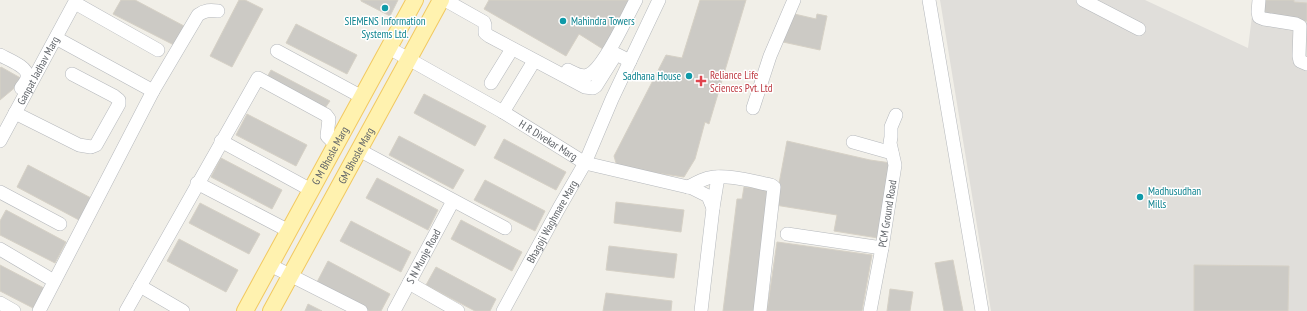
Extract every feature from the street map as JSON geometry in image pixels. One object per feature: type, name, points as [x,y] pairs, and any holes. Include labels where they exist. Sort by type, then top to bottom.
[{"type":"main road","name":"G M Bhosle Marg","points":[[245,311],[415,0]]},
{"type":"main road","name":"GM Bhosle Marg","points":[[272,311],[441,0]]},
{"type":"street","points":[[445,0],[484,22],[485,25],[579,76],[588,75],[594,71],[606,56],[636,0]]},
{"type":"street","points":[[485,25],[485,33],[489,36],[589,89],[596,86],[616,54],[645,0]]},
{"type":"street","name":"Bhagoji Waghmare Marg","points":[[503,311],[585,163],[612,99],[659,0]]},
{"type":"street","points":[[753,108],[770,56],[794,0]]},
{"type":"street","points":[[929,0],[982,311]]},
{"type":"street","points":[[1083,0],[1139,29]]},
{"type":"street","points":[[1259,0],[1259,17],[1264,20],[1296,24],[1300,26],[1301,32],[1298,56],[1300,61],[1307,64]]},
{"type":"street","points":[[75,1],[158,50]]},
{"type":"street","name":"Ganpat Jadhav Marg","points":[[0,141],[75,1]]},
{"type":"street","points":[[39,311],[153,91],[198,15],[210,10],[218,11]]},
{"type":"street","points":[[56,38],[153,91]]},
{"type":"street","name":"H R Divekar Marg","points":[[389,48],[503,112],[585,163],[688,187],[708,196],[713,208]]},
{"type":"street","points":[[491,83],[512,49]]},
{"type":"street","points":[[277,51],[362,97]]},
{"type":"street","points":[[616,54],[630,61]]},
{"type":"street","points":[[0,55],[24,68],[27,73],[27,78],[0,125]]},
{"type":"street","points":[[503,112],[534,61]]},
{"type":"street","points":[[15,113],[79,145],[91,147],[96,145],[119,104],[119,100],[72,74]]},
{"type":"street","points":[[126,311],[257,79],[259,78],[326,115],[329,119],[327,136],[337,144]]},
{"type":"street","name":"PCM Ground Road","points":[[870,311],[882,248],[894,165],[890,143],[891,127],[896,115]]},
{"type":"street","points":[[221,141],[311,190]]},
{"type":"street","points":[[853,142],[892,153]]},
{"type":"street","points":[[359,150],[505,228]]},
{"type":"street","points":[[688,187],[708,178],[718,177],[771,184],[774,187],[760,311]]},
{"type":"street","points":[[701,311],[718,177]]},
{"type":"street","points":[[197,183],[289,231]]},
{"type":"street","points":[[0,192],[60,224]]},
{"type":"street","name":"S N Munje Road","points":[[394,311],[453,201]]},
{"type":"street","points":[[787,234],[882,248]]},
{"type":"street","points":[[0,250],[54,281]]},
{"type":"street","points":[[270,265],[361,311]]},
{"type":"street","points":[[409,283],[458,311]]},
{"type":"street","points":[[140,286],[183,311]]},
{"type":"street","points":[[0,303],[14,311]]},
{"type":"shaded area","name":"Madhusudhan Mills","points":[[940,0],[1145,0],[1248,48],[1254,0],[1307,0],[1307,311],[991,311]]},
{"type":"building","points":[[121,0],[135,0],[184,26],[174,45],[113,14]]},
{"type":"building","points":[[239,0],[245,0],[263,9],[232,67],[210,56]]},
{"type":"building","name":"SIEMENS Information Systems Ltd.","points":[[361,0],[398,0],[390,16]]},
{"type":"building","name":"Mahindra Towers","points":[[489,0],[633,0],[606,51],[579,34],[566,56],[484,9]]},
{"type":"building","name":"Sadhana House","points":[[700,0],[746,0],[709,124],[705,122],[695,159],[684,177],[623,168],[616,163],[614,156],[666,55],[682,58]]},
{"type":"building","points":[[1265,0],[1294,0],[1294,2],[1307,3],[1307,21],[1263,15]]},
{"type":"building","points":[[790,13],[816,19],[817,14],[827,16],[820,50],[783,42]]},
{"type":"building","points":[[296,24],[357,55],[347,74],[286,43]]},
{"type":"building","points":[[1,67],[24,80],[0,100],[0,68]]},
{"type":"building","points":[[271,70],[330,101],[325,108],[266,79]]},
{"type":"building","points":[[424,94],[486,126],[475,146],[414,113]]},
{"type":"building","points":[[247,114],[307,145],[296,166],[236,135]]},
{"type":"building","points":[[399,136],[464,170],[453,189],[389,155]]},
{"type":"building","points":[[504,139],[566,172],[556,190],[494,158]]},
{"type":"building","points":[[787,141],[870,160],[891,163],[878,238],[834,231],[837,215],[775,205]]},
{"type":"building","points":[[221,158],[282,190],[272,209],[211,177]]},
{"type":"building","points":[[28,165],[91,198],[79,220],[17,187]]},
{"type":"building","points":[[377,178],[438,210],[428,230],[366,198]]},
{"type":"building","points":[[485,180],[545,211],[535,231],[474,200]]},
{"type":"building","points":[[744,187],[770,190],[755,311],[723,311],[737,199],[742,199]]},
{"type":"building","points":[[616,202],[684,210],[681,232],[614,223]]},
{"type":"building","points":[[200,203],[260,234],[249,254],[189,223]]},
{"type":"building","points":[[6,210],[66,242],[55,263],[0,235],[0,221]]},
{"type":"building","points":[[461,220],[522,252],[512,271],[451,239]]},
{"type":"building","points":[[351,221],[411,252],[401,272],[340,241]]},
{"type":"building","points":[[179,239],[238,270],[226,292],[167,261]]},
{"type":"building","points":[[777,242],[872,255],[862,311],[767,311]]},
{"type":"building","points":[[609,246],[677,254],[674,278],[606,270]]},
{"type":"building","points":[[953,260],[963,311],[944,311],[935,263]]},
{"type":"building","points":[[328,261],[390,294],[381,311],[369,311],[316,284]]},
{"type":"building","points":[[0,265],[44,288],[33,308],[0,291]]},
{"type":"building","points":[[1194,265],[1289,266],[1288,311],[1194,311]]},
{"type":"building","points":[[436,267],[496,299],[490,311],[475,311],[426,285]]},
{"type":"building","points":[[890,289],[913,292],[910,311],[887,311]]},
{"type":"building","points":[[606,293],[672,301],[671,311],[603,311]]},
{"type":"building","points":[[308,304],[322,311],[305,311]]},
{"type":"place","name":"SIEMENS Information Systems Ltd.","points":[[385,8]]},
{"type":"place","name":"Mahindra Towers","points":[[563,21]]},
{"type":"place","name":"Sadhana House","points":[[689,76]]},
{"type":"place","name":"Reliance Life Sciences Pvt. Ltd","points":[[701,81]]},
{"type":"place","name":"Madhusudhan Mills","points":[[1140,197]]}]
